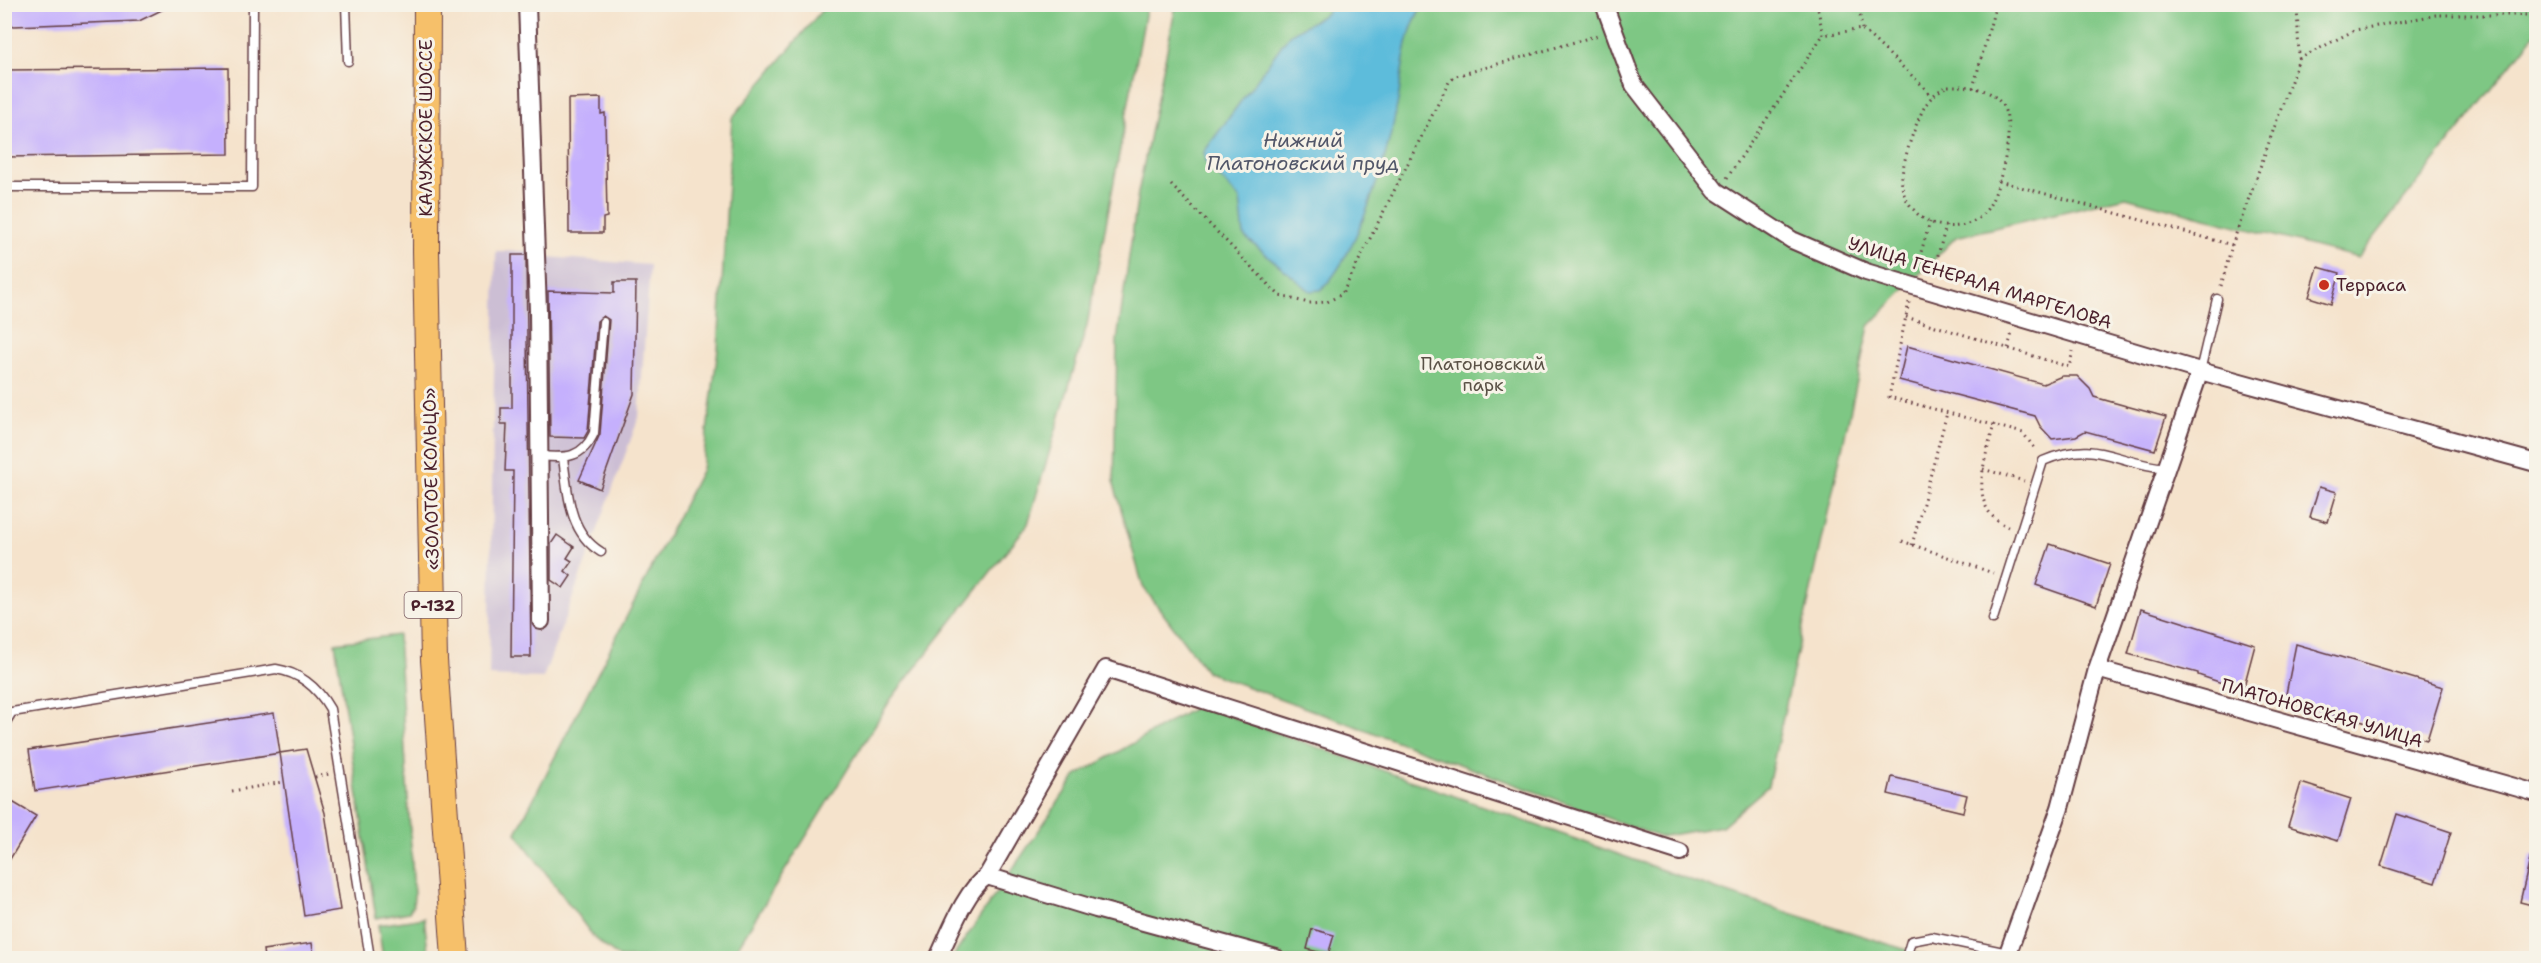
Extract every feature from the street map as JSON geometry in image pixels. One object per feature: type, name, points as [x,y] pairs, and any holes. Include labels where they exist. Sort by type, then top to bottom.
[{"type":"main road","name":"КАЛУЖСКОЕ ШОССЕ","points":[[426,4],[426,251]]},
{"type":"main road","name":"«ЗОЛОТОЕ КОЛЬЦО»","points":[[426,251],[434,660],[454,958]]},
{"type":"street","points":[[527,4],[538,311],[541,621]]},
{"type":"street","name":"УЛИЦА ГЕНЕРАЛА МАРГЕЛОВА","points":[[1604,4],[1634,85],[1716,191],[1792,240],[1866,272],[2200,371],[2536,463]]},
{"type":"street","points":[[2008,952],[2060,808],[2097,669],[2200,371]]},
{"type":"street","points":[[938,958],[969,897],[978,882],[987,876],[1106,669],[1680,852]]},
{"type":"street","name":"ПЛАТОНОВСКАЯ УЛИЦА","points":[[2097,669],[2536,793]]},
{"type":"street","points":[[987,876],[1096,909],[1276,958]]},
{"type":"lane","points":[[4,187],[252,187],[253,4]]},
{"type":"lane","points":[[346,4],[348,61]]},
{"type":"lane","points":[[2200,371],[2217,298]]},
{"type":"lane","points":[[539,456],[563,458],[584,450],[594,433],[603,322]]},
{"type":"lane","points":[[1993,619],[2043,461],[2062,453],[2079,450],[2100,452],[2152,467],[2167,468]]},
{"type":"lane","points":[[563,458],[569,500],[578,529],[584,539],[601,552]]},
{"type":"lane","points":[[4,725],[12,712],[276,669],[302,678],[316,689],[330,709],[370,958]]},
{"type":"lane","points":[[1906,958],[1911,941],[1932,937],[2008,952],[2025,958]]},
{"type":"path","points":[[1725,181],[1823,35],[1817,4]]},
{"type":"path","points":[[1858,4],[1862,29],[1931,97]]},
{"type":"path","points":[[1973,88],[1996,4]]},
{"type":"path","points":[[2217,298],[2232,245],[2300,59],[2297,4]]},
{"type":"path","points":[[2300,59],[2355,30],[2436,15],[2536,15]]},
{"type":"path","points":[[1823,35],[1862,29]]},
{"type":"path","points":[[1171,185],[1280,296],[1309,303],[1327,302],[1342,294],[1449,82],[1456,76],[1614,31]]},
{"type":"path","points":[[1948,86],[1973,88],[1995,97],[2008,116],[2008,144],[1999,181],[1991,202],[1979,218],[1962,225],[1946,226],[1930,222],[1914,211],[1904,193],[1902,181],[1920,115],[1931,97],[1948,86]]},
{"type":"path","points":[[1999,181],[2232,245]]},
{"type":"path","points":[[1915,274],[1930,222]]},
{"type":"path","points":[[1931,279],[1946,226]]},
{"type":"path","points":[[1909,299],[1889,397],[2023,433],[2043,461]]},
{"type":"path","points":[[1906,317],[2069,367],[2073,351]]},
{"type":"path","points":[[2008,348],[2012,332],[2022,335]]},
{"type":"path","points":[[2063,348],[2084,354]]},
{"type":"path","points":[[1912,545],[1947,413]]},
{"type":"path","points":[[1994,424],[1980,479],[1985,505],[2002,524],[2021,532]]},
{"type":"path","points":[[1983,469],[2036,485]]},
{"type":"path","points":[[1902,541],[2006,577]]},
{"type":"path","points":[[232,791],[284,782]]},
{"type":"shaded area","points":[[496,251],[533,251],[534,256],[650,265],[639,417],[543,678],[489,676]]},
{"type":"green space","points":[[826,5],[1147,5],[1087,325],[1028,524],[891,699],[731,958],[620,958],[595,939],[516,833],[702,469],[718,349],[732,118]]},
{"type":"green space","name":"Платоновский парк","points":[[1176,5],[2536,5],[2536,33],[2358,258],[2126,197],[1956,237],[1869,326],[1768,786],[1722,826],[1659,837],[1207,672],[1143,587],[1114,484],[1117,341],[1138,193]]},
{"type":"green space","points":[[398,635],[414,896],[409,912],[376,918],[335,643]]},
{"type":"green space","points":[[1199,705],[1727,893],[1932,958],[952,958],[1076,776]]},
{"type":"green space","points":[[424,918],[429,958],[383,958],[378,925]]},
{"type":"water","name":"Нижний Платоновский пруд","points":[[1332,5],[1423,5],[1408,39],[1394,122],[1370,201],[1335,274],[1321,290],[1310,291],[1244,236],[1240,199],[1205,162],[1204,152],[1289,35],[1327,13]]},
{"type":"building","points":[[4,4],[174,4],[139,21],[14,26],[4,23]]},
{"type":"building","points":[[228,68],[229,154],[4,157],[4,70]]},
{"type":"building","points":[[601,98],[601,114],[605,113],[607,217],[603,218],[603,233],[569,233],[568,99]]},
{"type":"building","points":[[512,255],[526,255],[531,657],[511,657],[513,471],[505,471],[507,424],[501,424],[501,408],[512,408]]},
{"type":"building","name":"Терраса","points":[[2318,267],[2340,273],[2331,304],[2309,297]]},
{"type":"building","points":[[614,282],[636,282],[634,394],[600,489],[579,480],[600,434],[609,320],[603,316],[597,321],[588,431],[584,438],[550,437],[548,291],[614,293]]},
{"type":"building","points":[[1907,346],[2043,384],[2062,376],[2077,376],[2090,389],[2094,397],[2166,417],[2155,450],[2085,431],[2076,436],[2052,439],[2040,426],[2035,416],[1899,380]]},
{"type":"building","points":[[2319,487],[2337,492],[2328,522],[2310,517]]},
{"type":"building","points":[[557,535],[574,547],[567,558],[572,561],[565,571],[571,576],[563,588],[551,580],[551,544]]},
{"type":"building","points":[[2050,544],[2110,564],[2096,606],[2036,585]]},
{"type":"building","points":[[2141,609],[2255,645],[2243,690],[2198,675],[2198,673],[2128,654]]},
{"type":"building","points":[[2296,644],[2443,687],[2427,740],[2349,718],[2348,720],[2285,699]]},
{"type":"building","points":[[274,713],[280,753],[35,791],[29,750]]},
{"type":"building","points":[[306,749],[325,813],[340,910],[304,916],[280,753]]},
{"type":"building","points":[[1892,777],[1967,795],[1963,812],[1888,794]]},
{"type":"building","points":[[2301,783],[2351,799],[2338,841],[2288,826]]},
{"type":"building","points":[[4,797],[36,816],[4,869]]},
{"type":"building","points":[[2397,814],[2451,832],[2435,883],[2381,866]]},
{"type":"building","points":[[2531,855],[2536,856],[2536,906],[2520,902]]},
{"type":"building","points":[[1312,929],[1334,935],[1328,955],[1307,949]]},
{"type":"building","points":[[312,943],[314,958],[264,958],[263,950]]},
{"type":"place","name":"Терраса","points":[[2324,285]]}]
